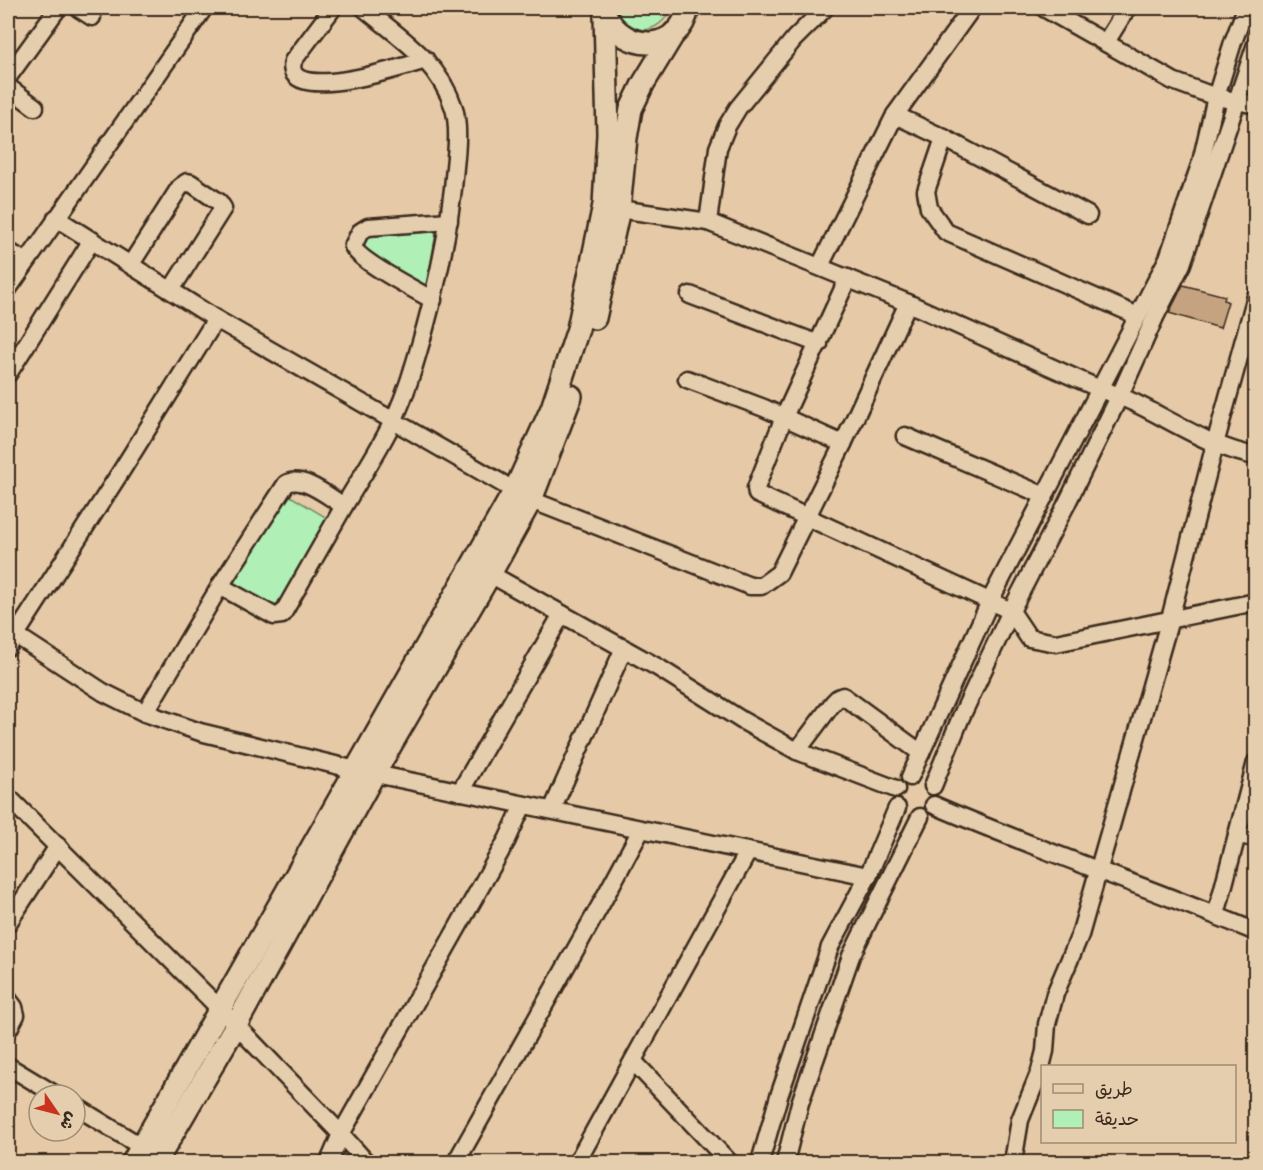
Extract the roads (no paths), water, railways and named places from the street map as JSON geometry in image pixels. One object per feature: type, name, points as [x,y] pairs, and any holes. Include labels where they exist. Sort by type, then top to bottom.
[{"type":"street","points":[[8,77],[58,8]]},
{"type":"street","points":[[78,8],[92,17]]},
{"type":"street","points":[[8,289],[204,8]]},
{"type":"street","points":[[333,8],[293,62],[293,74],[298,78],[324,83],[366,77],[426,60]]},
{"type":"street","points":[[220,586],[274,616],[282,615],[394,420],[407,388],[433,300],[449,221],[457,147],[454,109],[445,88],[426,60],[408,42],[364,8]]},
{"type":"street","points":[[708,222],[718,148],[727,126],[738,108],[794,39],[825,8]]},
{"type":"street","points":[[820,266],[896,115],[972,8]]},
{"type":"street","points":[[1044,8],[1173,81],[1216,97],[1256,105]]},
{"type":"street","points":[[1106,42],[1127,8]]},
{"type":"street","points":[[910,777],[990,601],[1168,258],[1201,162],[1216,97],[1246,8]]},
{"type":"street","points":[[365,772],[490,574],[523,495],[578,328],[612,207],[631,109],[643,84],[690,10]]},
{"type":"street","points":[[604,11],[612,207]]},
{"type":"street","points":[[604,11],[610,25],[628,40],[652,43],[663,40],[674,33]]},
{"type":"street","points":[[933,786],[961,717],[1011,611],[1120,395],[1182,264],[1256,44]]},
{"type":"street","points":[[8,87],[35,106]]},
{"type":"street","points":[[896,115],[1088,215]]},
{"type":"street","points":[[944,138],[926,191],[928,208],[946,231],[1138,316]]},
{"type":"street","points":[[131,264],[180,187],[191,183],[219,202],[223,208],[171,290]]},
{"type":"street","points":[[612,207],[708,222],[820,266],[1100,389],[1120,395],[1215,444],[1239,453],[1256,456]]},
{"type":"street","points":[[56,218],[216,319],[523,495],[750,586],[761,586],[779,573],[843,444],[908,303]]},
{"type":"street","points":[[433,300],[369,262],[358,254],[353,246],[360,232],[368,226],[449,221]]},
{"type":"street","points":[[8,374],[92,240]]},
{"type":"street","points":[[8,251],[26,262]]},
{"type":"street","points":[[848,278],[784,417],[756,491],[760,495],[1011,611],[1029,638],[1056,643],[1256,602]]},
{"type":"street","points":[[690,295],[819,345]]},
{"type":"street","points":[[1042,1065],[1047,1024],[1055,994],[1080,935],[1099,870],[1170,619],[1256,296]]},
{"type":"street","points":[[216,319],[120,473],[10,637],[103,692],[146,713],[200,732],[365,772],[867,876]]},
{"type":"street","points":[[687,379],[715,388],[843,444]]},
{"type":"street","points":[[905,436],[1044,496]]},
{"type":"street","points":[[146,713],[220,586],[286,484],[291,481],[302,481],[344,506]]},
{"type":"street","points":[[156,1162],[228,1018],[523,495]]},
{"type":"street","points":[[490,574],[624,648],[743,721],[797,751],[896,789]]},
{"type":"street","points":[[460,792],[562,614]]},
{"type":"street","points":[[552,810],[624,648]]},
{"type":"street","points":[[797,751],[837,698],[843,696],[921,753]]},
{"type":"street","points":[[1216,915],[1256,762]]},
{"type":"street","points":[[785,1162],[800,1103],[851,956],[920,817],[931,810],[934,805],[936,798],[933,786],[923,777],[910,777],[899,783],[895,802],[897,808],[907,816],[920,817]]},
{"type":"street","points":[[8,797],[342,1134],[366,1162]]},
{"type":"street","points":[[329,1162],[342,1134],[507,840],[524,805]]},
{"type":"street","points":[[934,805],[996,832],[1256,932]]},
{"type":"street","points":[[760,1162],[779,1096],[830,947],[867,876],[897,808]]},
{"type":"street","points":[[456,1162],[600,906],[640,830]]},
{"type":"street","points":[[1237,835],[1256,838]]},
{"type":"street","points":[[8,923],[58,846]]},
{"type":"street","points":[[577,1162],[748,852]]},
{"type":"street","points":[[8,999],[16,1015],[8,1030]]},
{"type":"street","points":[[87,1115],[137,1155],[228,1018]]},
{"type":"street","points":[[634,1062],[729,1162]]},
{"type":"street","points":[[8,1066],[36,1083]]},
{"type":"street","points":[[1013,1162],[1020,1120],[1041,1067]]}]
